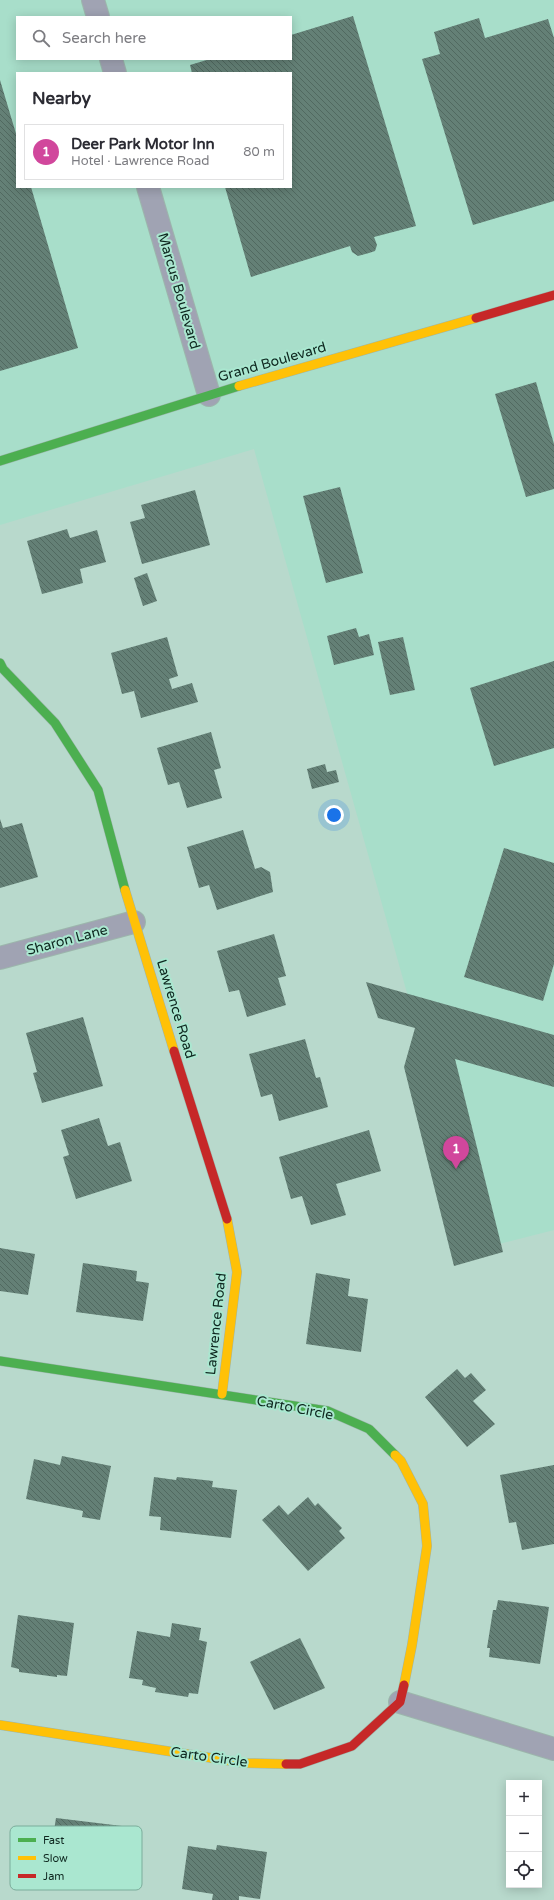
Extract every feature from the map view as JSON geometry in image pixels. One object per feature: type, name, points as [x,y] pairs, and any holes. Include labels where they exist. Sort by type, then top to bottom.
[{"type":"street","points":[[93,0],[98,16]]},
{"type":"street","points":[[111,60],[115,72]]},
{"type":"street","name":"Marcus Boulevard","points":[[148,188],[209,395]]},
{"type":"street","name":"Grand Boulevard","points":[[0,461],[209,395],[554,295]]},
{"type":"street","name":"Lawrence Road","points":[[0,663],[3,669],[55,723],[98,790],[134,922],[227,1220],[237,1272],[222,1394]]},
{"type":"street","name":"Sharon Lane","points":[[0,958],[134,922]]},
{"type":"street","name":"Carto Circle","points":[[0,1360],[328,1411],[369,1429],[401,1461],[423,1504],[426,1546],[412,1646],[400,1702],[352,1746],[300,1764],[244,1763],[0,1725]]},
{"type":"street","points":[[400,1702],[554,1749]]},
{"type":"shaded area","points":[[0,0],[554,0],[554,1230],[479,1249],[254,449],[0,525]]},
{"type":"building","points":[[353,16],[416,226],[374,237],[377,245],[375,251],[369,253],[358,256],[352,252],[350,246],[251,277],[225,188],[292,188],[292,72],[192,72],[190,65],[207,60],[292,60],[292,35]]},
{"type":"building","points":[[479,18],[485,38],[548,19],[554,38],[554,201],[473,225],[422,59],[440,54],[434,32]]},
{"type":"building","points":[[0,80],[16,134],[16,188],[31,188],[78,348],[0,371]]},
{"type":"building","points":[[536,382],[554,444],[554,489],[526,497],[495,394]]},
{"type":"building","points":[[340,487],[363,573],[326,583],[303,496]]},
{"type":"building","points":[[195,490],[210,545],[142,564],[130,522],[145,518],[141,505]]},
{"type":"building","points":[[67,529],[70,538],[97,530],[106,562],[80,569],[83,583],[42,594],[27,541]]},
{"type":"building","points":[[147,573],[157,601],[143,606],[134,578]]},
{"type":"building","points":[[356,628],[359,637],[369,634],[374,655],[334,665],[327,636]]},
{"type":"building","points":[[167,637],[178,676],[169,679],[172,689],[192,683],[198,702],[141,718],[134,691],[122,694],[111,653]]},
{"type":"building","points":[[403,637],[415,690],[390,695],[378,642]]},
{"type":"building","points":[[554,661],[554,748],[494,766],[470,688]]},
{"type":"building","points":[[211,732],[221,768],[214,770],[222,798],[187,808],[179,782],[168,785],[157,748]]},
{"type":"building","points":[[325,764],[327,772],[336,770],[339,782],[312,789],[307,769]]},
{"type":"building","points":[[0,819],[3,828],[22,823],[38,877],[0,888]]},
{"type":"building","points":[[243,830],[255,869],[261,867],[270,872],[273,892],[217,910],[209,885],[199,888],[187,847]]},
{"type":"building","points":[[504,848],[554,863],[554,964],[543,1001],[464,977]]},
{"type":"building","points":[[274,934],[286,976],[278,978],[286,1005],[247,1017],[239,990],[229,992],[217,951]]},
{"type":"building","points":[[366,982],[554,1035],[554,1087],[455,1059],[503,1252],[454,1266],[404,1067],[415,1028],[378,1018]]},
{"type":"building","points":[[83,1017],[103,1086],[42,1103],[33,1073],[37,1072],[26,1033]]},
{"type":"building","points":[[305,1039],[316,1078],[320,1077],[328,1107],[279,1121],[272,1094],[261,1097],[249,1054]]},
{"type":"building","points":[[99,1118],[108,1146],[120,1142],[132,1181],[76,1199],[63,1157],[69,1155],[61,1130]]},
{"type":"building","points":[[369,1130],[381,1171],[336,1184],[346,1215],[311,1225],[302,1196],[291,1199],[279,1157]]},
{"type":"building","points":[[0,1248],[35,1254],[28,1295],[0,1291]]},
{"type":"building","points":[[83,1263],[137,1271],[136,1281],[149,1283],[143,1321],[76,1312]]},
{"type":"building","points":[[316,1273],[350,1279],[348,1296],[368,1299],[361,1352],[306,1344]]},
{"type":"building","points":[[457,1369],[465,1378],[471,1373],[486,1390],[473,1401],[495,1424],[467,1447],[425,1397]]},
{"type":"building","points":[[62,1456],[111,1466],[100,1520],[82,1517],[83,1511],[26,1499],[34,1459],[60,1465]]},
{"type":"building","points":[[554,1465],[554,1544],[522,1550],[516,1522],[509,1523],[500,1475]]},
{"type":"building","points":[[154,1477],[176,1480],[177,1477],[213,1481],[212,1487],[237,1490],[231,1538],[160,1530],[161,1517],[149,1516]]},
{"type":"building","points":[[308,1497],[315,1506],[318,1503],[342,1528],[339,1531],[345,1538],[308,1571],[262,1520],[279,1505],[288,1515]]},
{"type":"building","points":[[498,1600],[549,1607],[540,1664],[489,1657],[490,1648],[487,1648],[493,1610],[496,1610]]},
{"type":"building","points":[[18,1615],[74,1623],[67,1676],[57,1675],[57,1677],[19,1672],[19,1669],[11,1667]]},
{"type":"building","points":[[172,1623],[201,1628],[199,1640],[207,1642],[198,1694],[189,1693],[188,1697],[155,1692],[156,1688],[142,1685],[143,1680],[129,1678],[137,1631],[170,1637]]},
{"type":"building","points":[[300,1638],[325,1688],[274,1710],[250,1662]]},
{"type":"building","points":[[56,1818],[122,1826],[55,1826]]},
{"type":"building","points":[[217,1845],[267,1852],[260,1899],[239,1896],[239,1900],[212,1900],[213,1894],[182,1889],[188,1846],[216,1850]]},
{"type":"traffic: fast","points":[[0,461],[239,386]]},
{"type":"traffic: fast","points":[[0,663],[3,669],[55,723],[98,790],[125,890]]},
{"type":"traffic: fast","points":[[0,1361],[328,1411],[369,1429],[395,1455]]},
{"type":"traffic: slow","points":[[239,386],[476,318]]},
{"type":"traffic: slow","points":[[125,890],[174,1051]]},
{"type":"traffic: slow","points":[[222,1394],[237,1272],[227,1219]]},
{"type":"traffic: slow","points":[[395,1455],[401,1461],[423,1504],[427,1546],[412,1645],[404,1685]]},
{"type":"traffic: slow","points":[[0,1725],[244,1763],[286,1764]]},
{"type":"traffic: jam","points":[[476,318],[554,295]]},
{"type":"traffic: jam","points":[[174,1051],[227,1219]]},
{"type":"traffic: jam","points":[[286,1764],[300,1764],[352,1746],[400,1702],[404,1685]]},
{"type":"place","name":"Deer Park Motor Inn","points":[[456,1169]]}]
